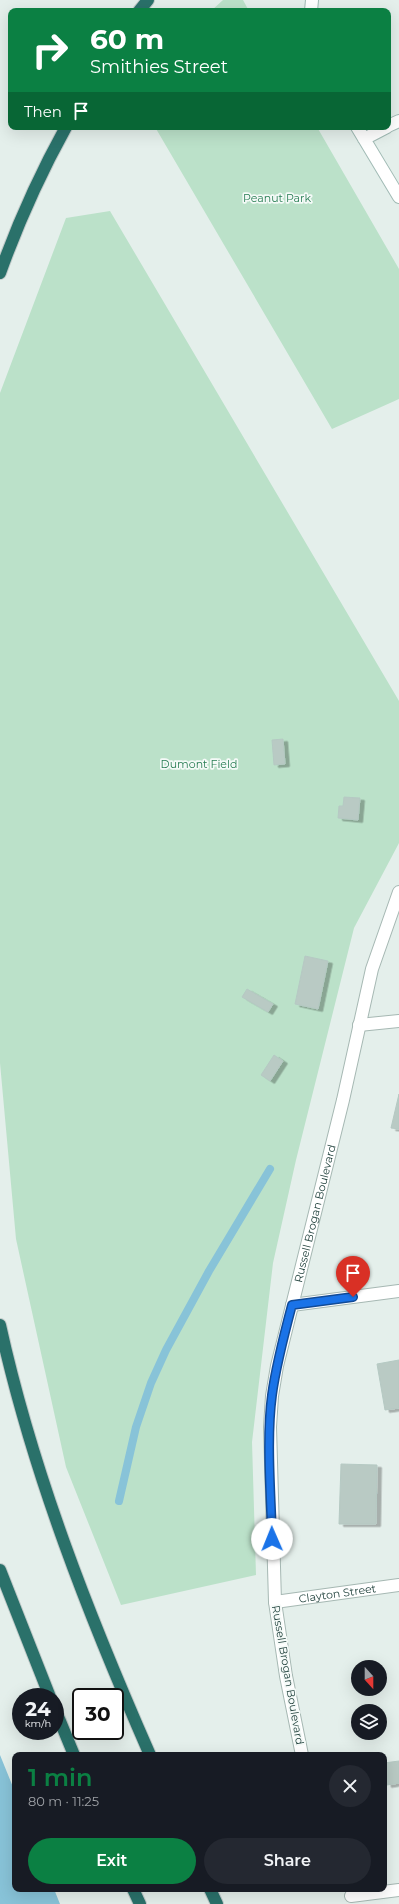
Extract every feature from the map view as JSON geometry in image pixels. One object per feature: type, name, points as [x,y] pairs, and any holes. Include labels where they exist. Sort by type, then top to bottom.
[{"type":"highway","points":[[141,8],[148,0]]},
{"type":"highway","points":[[0,273],[14,235],[65,130]]},
{"type":"highway","points":[[0,1326],[27,1428],[59,1528],[109,1660],[149,1752]]},
{"type":"highway","points":[[0,1570],[46,1688]]},
{"type":"highway","points":[[64,1731],[73,1752]]},
{"type":"highway","points":[[134,1892],[140,1904]]},
{"type":"highway","points":[[211,1892],[217,1904]]},
{"type":"street","points":[[359,130],[399,197]]},
{"type":"street","points":[[364,139],[382,130]]},
{"type":"street","name":"Russell Brogan Boulevard","points":[[301,1752],[286,1676],[276,1602],[270,1458],[272,1396],[277,1366],[343,1100],[372,969],[399,892]]},
{"type":"street","points":[[359,1025],[399,1022]]},
{"type":"street","points":[[292,1305],[399,1291]]},
{"type":"street","name":"Clayton Street","points":[[276,1602],[399,1585]]},
{"type":"street","points":[[387,1892],[399,1890]]},
{"type":"street","points":[[351,1896],[383,1892]]},
{"type":"green space","points":[[223,0],[243,0],[247,8],[214,8]]},
{"type":"green space","name":"Peanut Park","points":[[157,130],[319,130],[399,269],[399,399],[332,429]]},
{"type":"green space","name":"Dumont Field","points":[[110,211],[399,701],[399,843],[354,928],[296,1160],[273,1263],[252,1442],[256,1575],[121,1605],[66,1467],[16,1239],[0,1063],[0,393],[66,218]]},
{"type":"water","points":[[0,1755],[12,1785],[12,1892],[55,1892],[60,1904],[0,1904]]},
{"type":"building","points":[[283,739],[285,764],[274,765],[272,740]]},
{"type":"building","points":[[344,797],[360,798],[358,820],[338,818],[339,806],[343,806]]},
{"type":"building","points":[[305,956],[328,961],[318,1009],[295,1004]]},
{"type":"building","points":[[247,989],[273,1004],[268,1012],[242,997]]},
{"type":"building","points":[[274,1055],[283,1061],[270,1081],[261,1075]]},
{"type":"building","points":[[399,1094],[399,1129],[391,1128]]},
{"type":"building","points":[[399,1360],[399,1408],[385,1410],[377,1364]]},
{"type":"building","points":[[341,1464],[377,1465],[376,1524],[339,1524]]},
{"type":"building","points":[[399,1761],[399,1783],[387,1785],[387,1763]]},
{"type":"waterway","points":[[119,1501],[136,1427],[151,1383],[166,1350],[209,1271],[270,1169]]},
{"type":"route","points":[[272,1539],[270,1458],[272,1396],[277,1366],[292,1305],[353,1297]]}]
